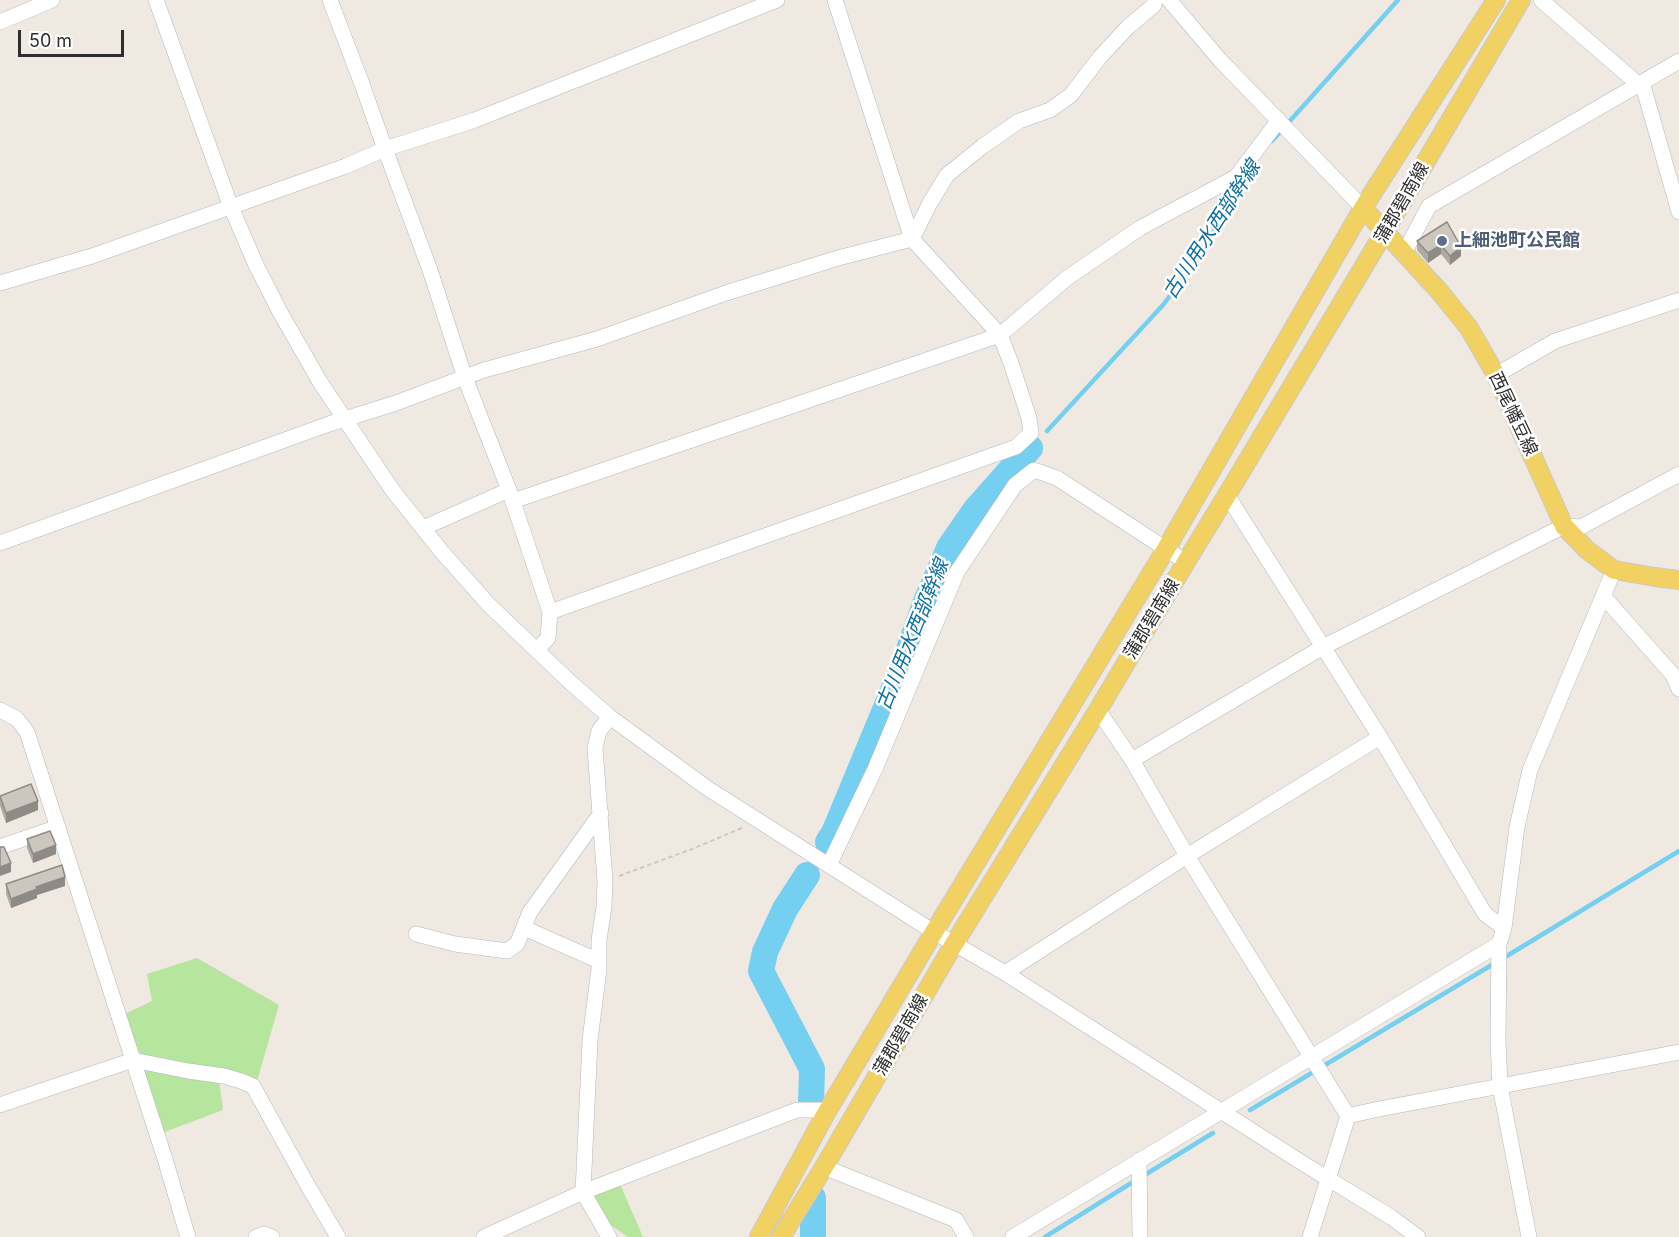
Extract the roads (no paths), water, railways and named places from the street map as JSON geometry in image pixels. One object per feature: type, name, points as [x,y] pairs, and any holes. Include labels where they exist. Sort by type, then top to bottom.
[{"type":"main road","name":"蒲郡碧南線","points":[[759,1237],[825,1115],[1166,549],[1364,208],[1496,0]]},
{"type":"main road","name":"蒲郡碧南線","points":[[781,1237],[954,944],[1098,710],[1521,0]]},
{"type":"main road","name":"西尾幡豆線","points":[[1364,208],[1470,328],[1496,375],[1564,526],[1587,550],[1614,570],[1679,580]]},
{"type":"street","points":[[0,22],[52,0]]},
{"type":"street","points":[[156,0],[231,207],[256,265],[280,312],[320,382],[393,491],[489,605],[610,717],[707,788],[934,932],[1005,973],[1391,1217],[1418,1237]]},
{"type":"street","points":[[330,0],[430,270],[465,378],[511,496],[550,612],[548,638],[537,650]]},
{"type":"street","points":[[0,283],[92,256],[346,166],[385,149],[475,120],[777,0]]},
{"type":"street","points":[[550,612],[1016,447],[1031,433],[1029,418],[1000,334],[912,239],[835,0]]},
{"type":"street","points":[[0,543],[484,370],[597,339],[726,293],[838,258],[912,239],[947,175],[983,146],[1019,122],[1050,110],[1071,95],[1100,57],[1128,27],[1154,5],[1155,0]]},
{"type":"street","points":[[1169,0],[1220,60],[1364,208]]},
{"type":"street","points":[[1541,0],[1640,83],[1679,212]]},
{"type":"street","points":[[1404,253],[1428,206],[1679,61]]},
{"type":"street","points":[[423,528],[511,496],[1000,334],[1067,278],[1140,228],[1236,177],[1279,121]]},
{"type":"street","points":[[1496,375],[1555,341],[1679,300]]},
{"type":"street","points":[[829,865],[875,769],[957,572],[1015,485],[1034,470],[1057,478],[1186,562]]},
{"type":"street","points":[[1132,760],[1323,647],[1564,526],[1581,527],[1679,474]]},
{"type":"street","points":[[1227,495],[1380,737],[1485,914],[1504,928]]},
{"type":"street","points":[[1529,1237],[1500,1086],[1499,947],[1504,928],[1517,827],[1530,770],[1614,570]]},
{"type":"street","points":[[1603,596],[1673,675],[1679,689]]},
{"type":"street","points":[[0,710],[17,719],[27,732],[189,1237]]},
{"type":"street","points":[[1098,710],[1132,760],[1186,856],[1348,1116],[1311,1237]]},
{"type":"street","points":[[609,1237],[583,1192],[590,1040],[605,881],[595,748],[599,731],[610,717]]},
{"type":"street","points":[[1005,973],[1186,856],[1380,737]]},
{"type":"street","points":[[416,934],[455,944],[507,951],[517,945],[530,912],[600,813]]},
{"type":"street","points":[[0,847],[58,827]]},
{"type":"street","points":[[524,928],[599,961]]},
{"type":"street","points":[[1013,1237],[1139,1164],[1220,1111],[1316,1064],[1499,947]]},
{"type":"street","points":[[1348,1116],[1679,1052]]},
{"type":"street","points":[[0,1105],[133,1060],[224,1076],[253,1086],[338,1237]]},
{"type":"street","points":[[484,1237],[583,1192],[797,1110],[820,1110],[825,1115]]},
{"type":"street","points":[[1139,1164],[1140,1237]]},
{"type":"street","points":[[824,1167],[956,1220],[966,1237]]},
{"type":"street","points":[[256,1237],[264,1234],[272,1237]]},
{"type":"waterway","name":"古川用水西部幹線","points":[[1272,141],[1398,0]]},
{"type":"waterway","name":"古川用水西部幹線","points":[[1047,431],[1163,305],[1203,252],[1240,180]]},
{"type":"waterway","name":"古川用水西部幹線","points":[[828,842],[834,833],[902,669],[925,604],[949,548],[976,509],[1030,448]]},
{"type":"waterway","points":[[1502,959],[1679,851]]},
{"type":"waterway","name":"古川用水西部幹線","points":[[807,875],[785,909],[765,952],[761,971],[812,1069],[811,1103]]},
{"type":"waterway","points":[[1250,1110],[1495,963]]},
{"type":"waterway","points":[[1143,1176],[1213,1133]]},
{"type":"waterway","points":[[1045,1237],[1136,1180]]},
{"type":"waterway","name":"古川用水西部幹線","points":[[813,1198],[813,1237]]},
{"type":"place","name":"上細池町公民館","points":[[1442,241]]}]
